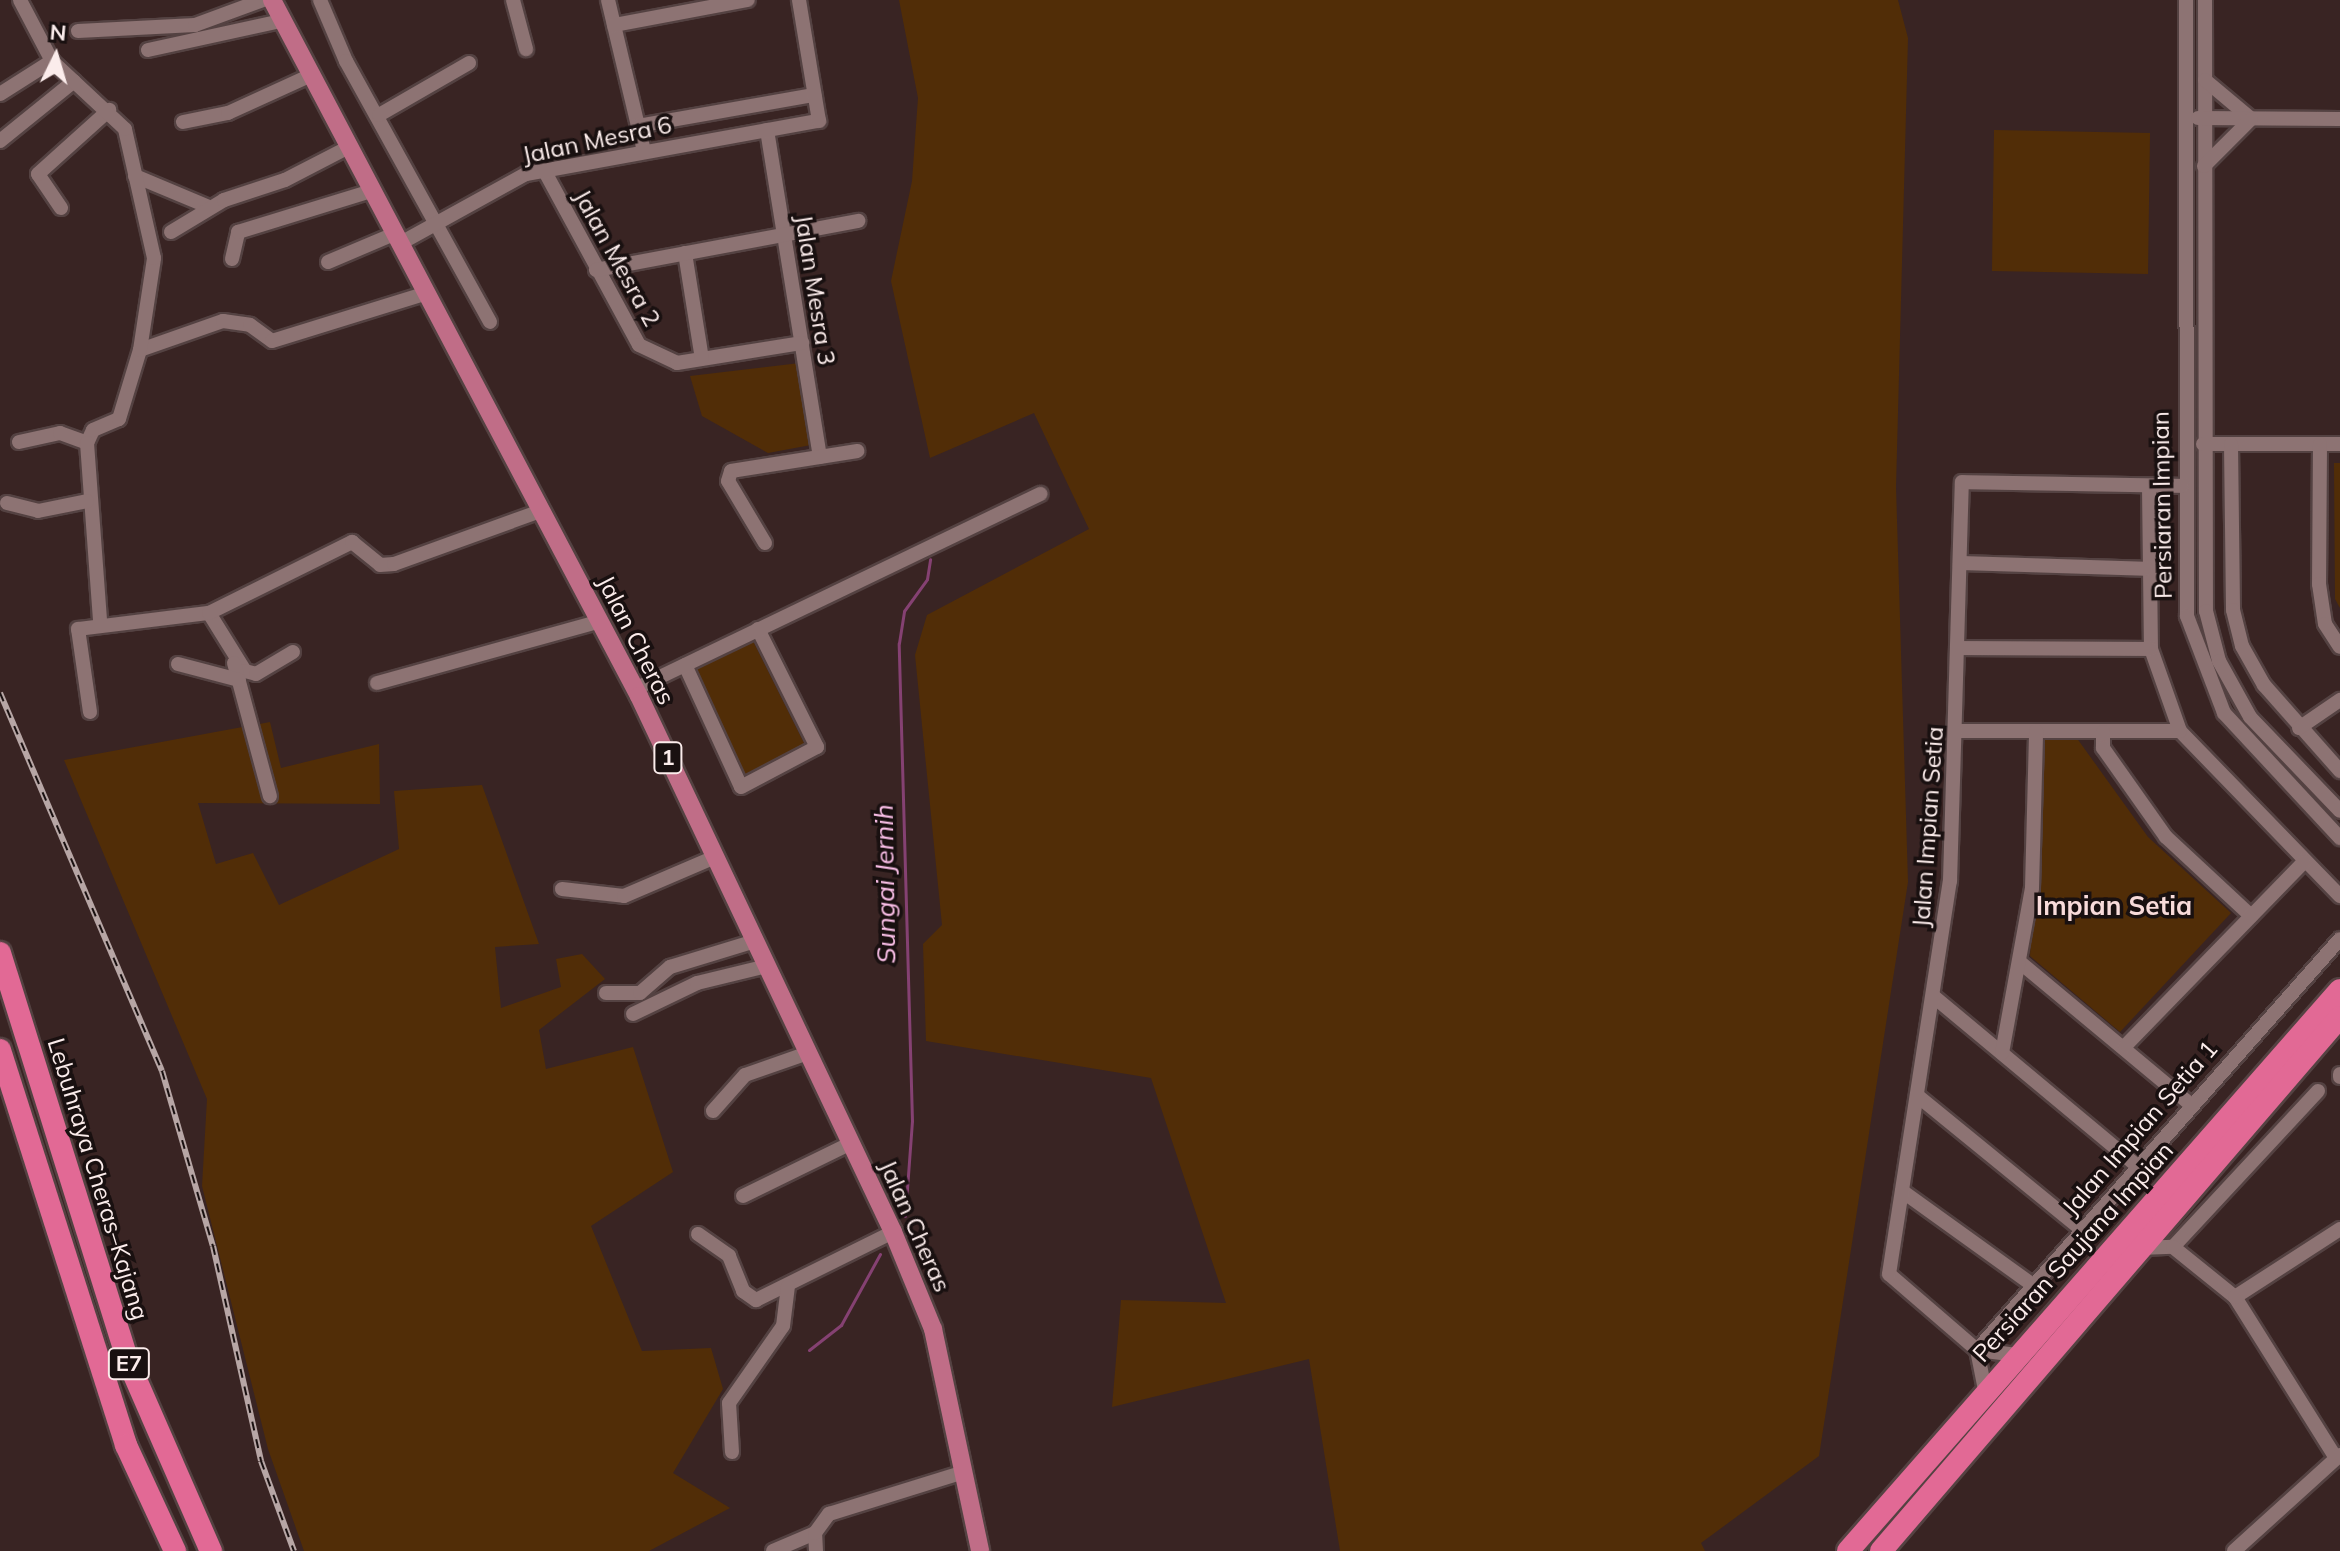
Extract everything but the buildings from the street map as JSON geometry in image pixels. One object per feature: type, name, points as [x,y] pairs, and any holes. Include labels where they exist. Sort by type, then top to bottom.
[{"type":"highway","name":"Lebuhraya Cheras–Kajang","points":[[0,953],[127,1359],[211,1551]]},
{"type":"highway","name":"Persiaran Saujana Impian","points":[[1848,1551],[1985,1390],[2340,990]]},
{"type":"highway","name":"Persiaran Saujana Impian","points":[[1881,1551],[2167,1212],[2340,1017]]},
{"type":"highway","name":"E7","points":[[0,1050],[126,1445],[175,1551]]},
{"type":"main road","name":"Jalan Cheras","points":[[272,0],[307,77],[543,510],[635,689],[893,1232],[933,1329],[980,1551]]},
{"type":"street","points":[[20,0],[52,61],[109,110],[125,129],[154,258],[140,350],[127,408],[93,430],[87,443],[87,501],[100,621]]},
{"type":"street","points":[[78,31],[195,25],[263,0]]},
{"type":"street","points":[[320,0],[435,223],[490,322]]},
{"type":"street","points":[[513,0],[526,49]]},
{"type":"street","points":[[608,0],[644,151]]},
{"type":"street","points":[[614,25],[748,0]]},
{"type":"street","points":[[638,126],[814,95],[799,0]]},
{"type":"street","name":"Persiaran Impian","points":[[2186,0],[2182,486],[2185,571],[2199,664],[2224,713],[2340,838]]},
{"type":"street","name":"Persiaran Impian","points":[[2205,0],[2205,571],[2219,661],[2250,717],[2340,811]]},
{"type":"street","points":[[148,50],[281,21]]},
{"type":"street","points":[[0,94],[52,61]]},
{"type":"street","points":[[379,115],[469,63]]},
{"type":"street","points":[[183,122],[228,113],[307,77]]},
{"type":"street","points":[[2205,79],[2251,118]]},
{"type":"street","points":[[0,141],[74,81]]},
{"type":"street","name":"Jalan Mesra 6","points":[[328,262],[435,223],[544,170],[819,121],[814,95]]},
{"type":"street","points":[[61,208],[37,180],[39,171],[109,110]]},
{"type":"street","points":[[2204,166],[2251,118]]},
{"type":"street","points":[[2185,119],[2340,119]]},
{"type":"street","name":"Jalan Mesra 3","points":[[767,130],[820,457]]},
{"type":"street","points":[[171,232],[209,207],[347,148]]},
{"type":"street","name":"Jalan Mesra 2","points":[[544,170],[639,345],[677,363],[802,343]]},
{"type":"street","points":[[135,176],[209,207]]},
{"type":"street","points":[[232,259],[238,232],[371,191]]},
{"type":"street","points":[[596,270],[858,221]]},
{"type":"street","points":[[685,253],[702,359]]},
{"type":"street","points":[[140,350],[223,321],[250,325],[272,341],[424,294]]},
{"type":"street","points":[[19,442],[60,433],[87,443]]},
{"type":"street","points":[[2203,444],[2340,444]]},
{"type":"street","points":[[2231,444],[2233,610],[2242,646],[2299,728],[2340,771]]},
{"type":"street","points":[[2320,444],[2319,584],[2325,624],[2340,647]]},
{"type":"street","points":[[765,543],[728,475],[857,451]]},
{"type":"street","name":"Jalan Impian Setia","points":[[1977,1350],[1889,1274],[1919,1097],[1950,881],[1958,731],[1962,482],[2182,486]]},
{"type":"street","points":[[2149,487],[2146,569],[2151,649],[2180,731],[2340,896]]},
{"type":"street","points":[[635,689],[1041,494]]},
{"type":"street","points":[[7,503],[38,511],[87,501]]},
{"type":"street","points":[[90,712],[78,629],[100,621],[209,613],[352,542],[380,565],[394,564],[543,510]]},
{"type":"street","points":[[1960,563],[2146,569]]},
{"type":"street","points":[[2185,571],[2205,571]]},
{"type":"street","points":[[209,613],[234,663],[270,796]]},
{"type":"street","points":[[377,683],[600,621]]},
{"type":"street","points":[[685,665],[741,787],[817,747],[758,629]]},
{"type":"street","points":[[1959,648],[2151,649]]},
{"type":"street","points":[[234,663],[256,674],[293,652]]},
{"type":"street","points":[[178,664],[239,680]]},
{"type":"street","points":[[2299,728],[2340,700]]},
{"type":"street","points":[[1958,731],[2180,731]]},
{"type":"street","points":[[2002,1053],[2022,964],[2032,888],[2036,731]]},
{"type":"street","points":[[2103,732],[2103,748],[2166,837],[2251,916]]},
{"type":"street","points":[[562,889],[624,896],[715,857]]},
{"type":"street","points":[[2125,1046],[2304,862]]},
{"type":"street","name":"Jalan Impian Setia 1","points":[[1977,1350],[2189,1103],[2340,939]]},
{"type":"street","points":[[606,993],[640,993],[670,967],[755,941]]},
{"type":"street","points":[[2022,964],[2125,1046],[2189,1103]]},
{"type":"street","points":[[633,1014],[697,983],[767,966]]},
{"type":"street","points":[[1933,996],[2136,1165]]},
{"type":"street","points":[[713,1111],[745,1075],[808,1053]]},
{"type":"street","points":[[2173,1247],[2318,1091]]},
{"type":"street","points":[[1919,1097],[2081,1229]]},
{"type":"street","points":[[743,1196],[851,1143]]},
{"type":"street","points":[[1902,1191],[2033,1285]]},
{"type":"street","points":[[2167,1212],[2173,1247]]},
{"type":"street","points":[[2235,1297],[2340,1229]]},
{"type":"street","points":[[698,1234],[729,1256],[748,1298],[765,1299],[893,1232]]},
{"type":"street","points":[[2137,1248],[2173,1247],[2235,1297],[2338,1457],[2234,1551]]},
{"type":"street","points":[[732,1452],[729,1403],[783,1326],[788,1286]]},
{"type":"street","points":[[1985,1390],[1977,1350],[2017,1355]]},
{"type":"street","points":[[773,1551],[815,1533],[829,1514],[964,1472]]},
{"type":"street","points":[[815,1533],[816,1551]]},
{"type":"shaded area","points":[[899,0],[1898,0],[1908,38],[1896,487],[1908,882],[1819,1456],[1701,1543],[1705,1551],[1340,1551],[1309,1359],[1112,1407],[1121,1300],[1226,1303],[1151,1078],[926,1041],[923,944],[942,925],[915,655],[927,615],[1089,529],[1034,413],[930,458],[891,281],[912,181],[918,98]]},
{"type":"shaded area","points":[[1994,130],[2150,133],[2148,274],[1992,271]]},
{"type":"shaded area","points":[[800,363],[811,445],[768,453],[702,416],[690,376]]},
{"type":"shaded area","points":[[2334,463],[2340,463],[2340,608],[2335,599]]},
{"type":"shaded area","points":[[751,637],[805,745],[743,775],[689,668]]},
{"type":"shaded area","points":[[270,722],[281,768],[379,744],[380,804],[198,803],[216,864],[253,853],[279,905],[399,849],[394,791],[482,785],[539,944],[495,947],[501,1008],[561,987],[556,959],[582,954],[605,979],[539,1030],[546,1069],[633,1047],[673,1172],[591,1226],[642,1351],[711,1348],[723,1389],[673,1473],[730,1508],[649,1551],[304,1551],[268,1449],[202,1186],[207,1099],[64,760]]},
{"type":"shaded area","points":[[2076,737],[2148,837],[2231,913],[2120,1032],[2030,956],[2043,739]]},
{"type":"waterway","name":"Sungai Jernih","points":[[905,1216],[912,1121],[899,643],[904,611],[927,579],[930,559]]},
{"type":"waterway","name":"Sungai Jernih","points":[[809,1350],[841,1325],[880,1254]]},
{"type":"railway","points":[[0,693],[162,1071],[213,1246],[261,1461],[294,1551]]},
{"type":"district","name":"Impian Setia","points":[[2114,906]]}]
